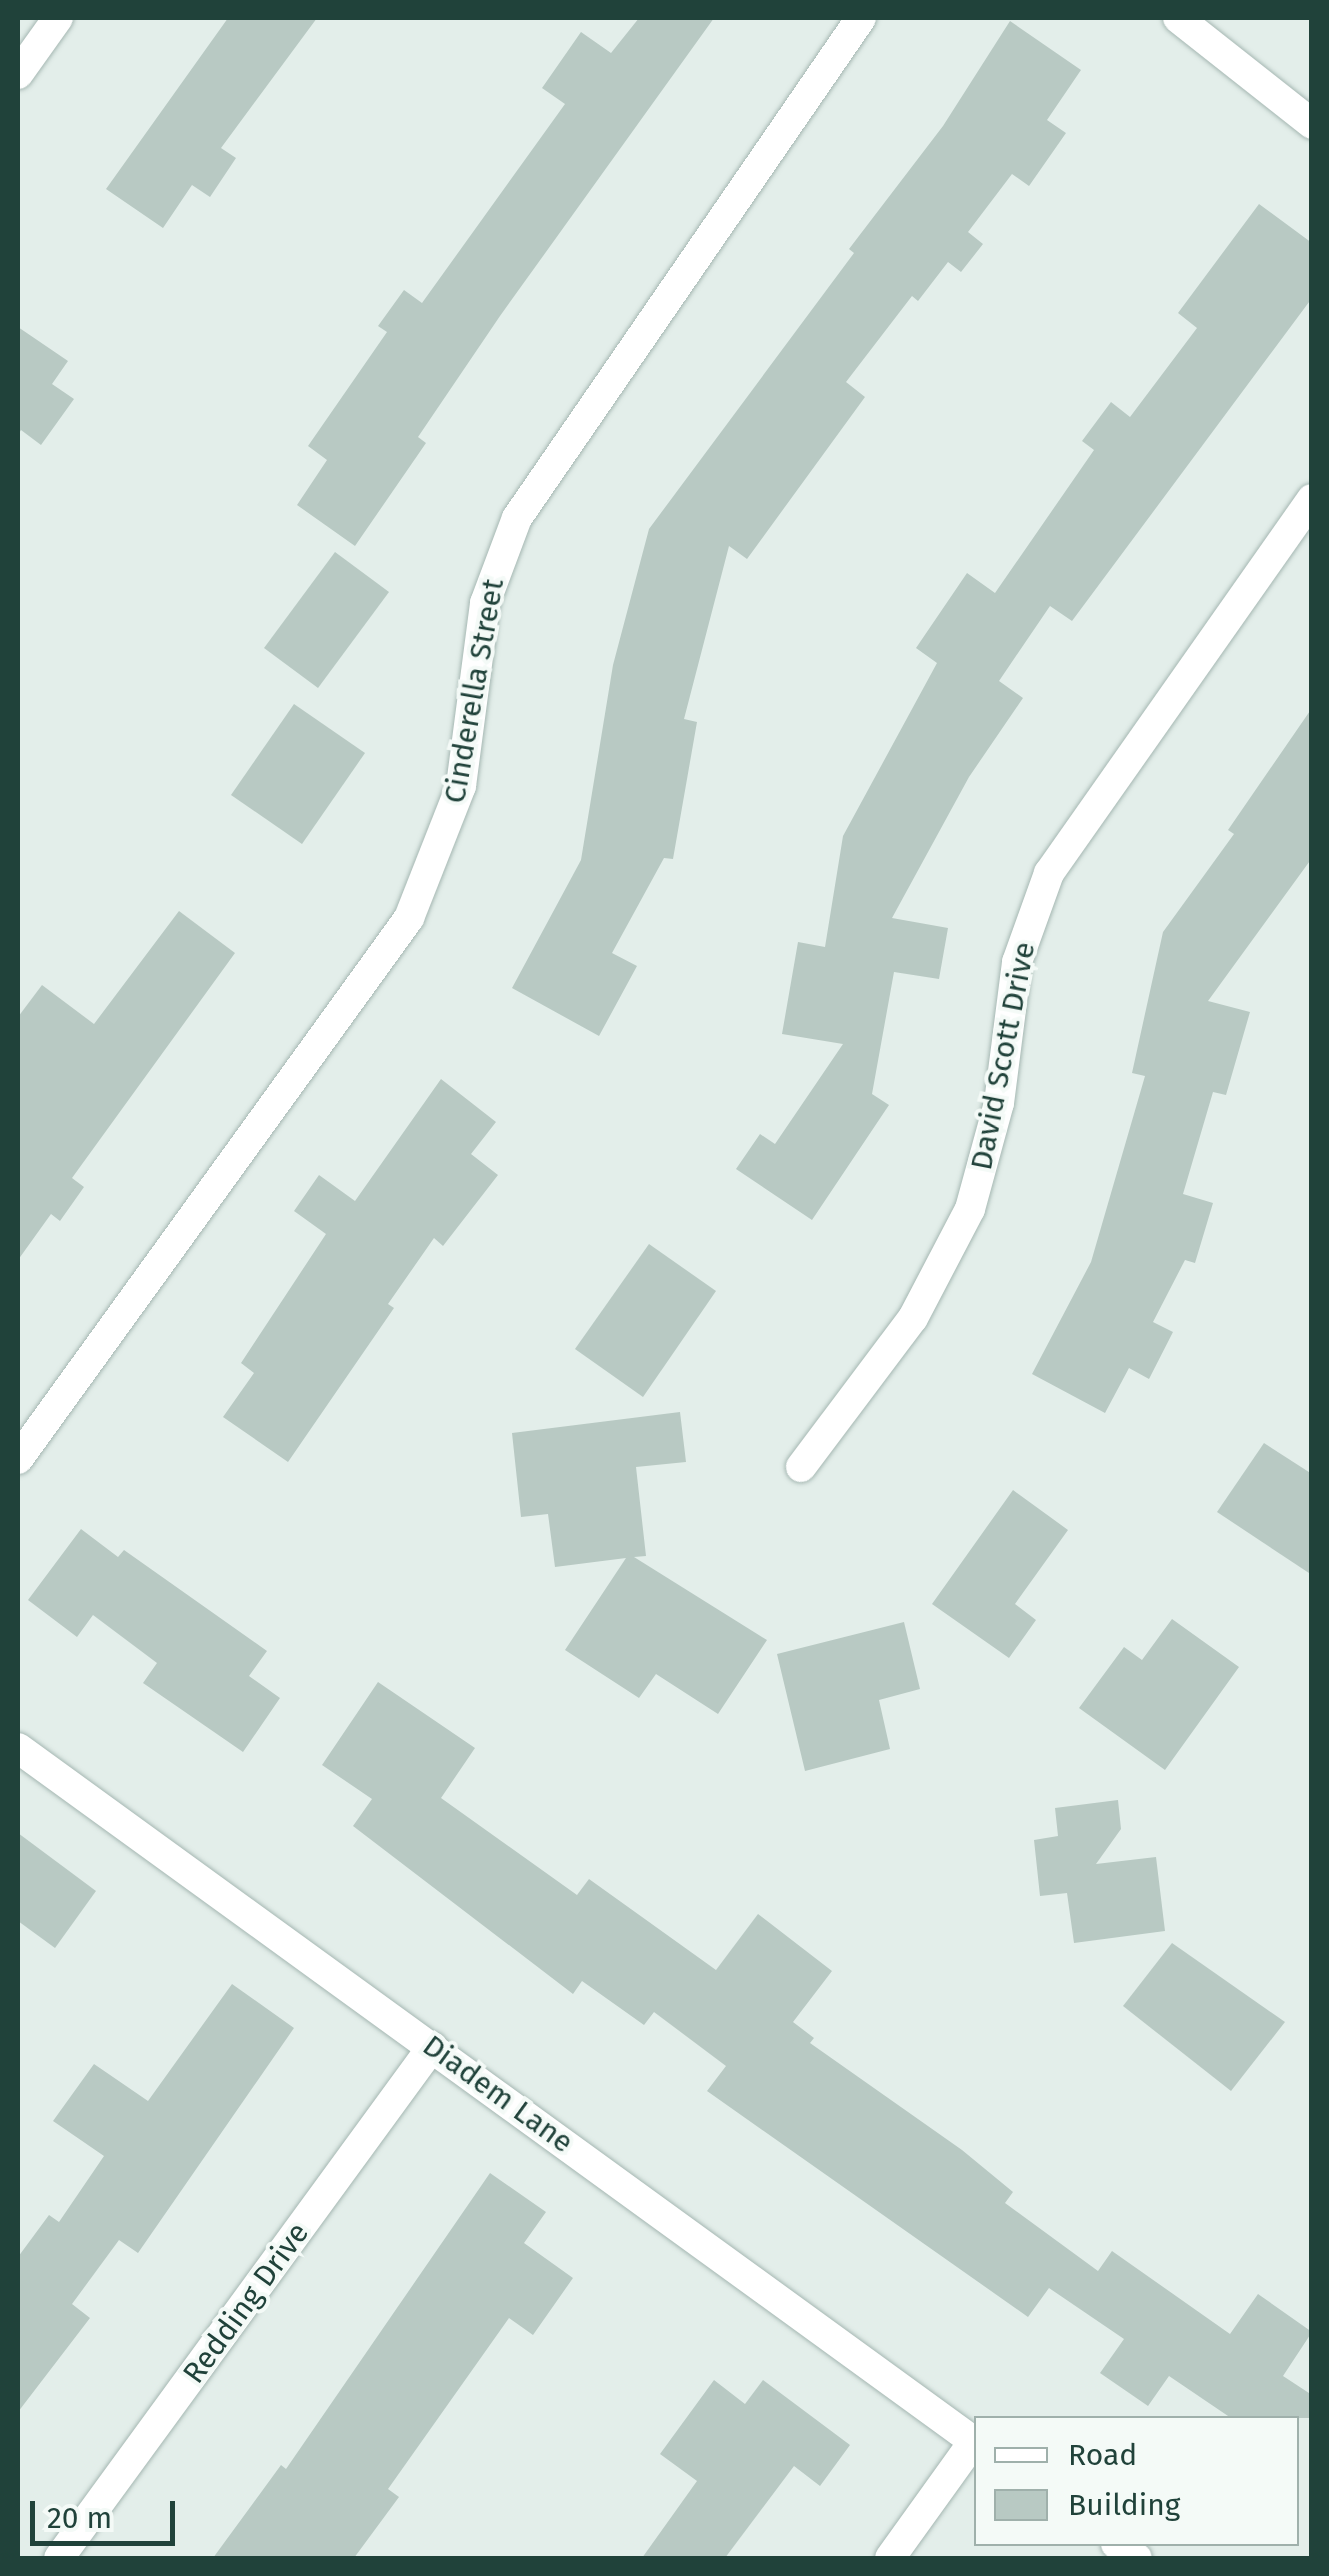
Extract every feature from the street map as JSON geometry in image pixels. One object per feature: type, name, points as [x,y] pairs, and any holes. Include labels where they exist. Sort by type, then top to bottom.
[{"type":"street","points":[[18,74],[58,18]]},
{"type":"street","name":"Cinderella Street","points":[[18,1459],[408,918],[461,786],[484,604],[517,518],[861,18]]},
{"type":"street","points":[[1178,18],[1312,124]]},
{"type":"street","name":"David Scott Drive","points":[[801,1468],[913,1318],[970,1209],[999,1103],[1017,962],[1049,873],[1312,499]]},
{"type":"street","name":"Diadem Lane","points":[[18,1748],[974,2441]]},
{"type":"street","name":"Redding Drive","points":[[59,2558],[432,2047]]},
{"type":"street","points":[[890,2558],[974,2443]]},
{"type":"building","points":[[228,18],[317,18],[221,148],[236,158],[210,197],[192,185],[163,228],[106,189]]},
{"type":"building","points":[[639,18],[714,18],[500,316],[418,437],[426,443],[355,546],[297,505],[327,460],[308,446],[387,332],[378,326],[404,290],[422,303],[565,104],[542,88],[581,32],[611,53]]},
{"type":"building","points":[[1010,21],[1081,70],[1047,120],[1066,133],[1029,186],[1012,174],[968,232],[983,244],[961,272],[948,262],[918,301],[912,296],[846,382],[865,397],[747,559],[729,546],[684,719],[697,722],[673,859],[664,858],[612,953],[637,966],[599,1036],[512,988],[581,860],[613,665],[649,529],[854,253],[849,249],[943,126]]},
{"type":"building","points":[[1259,204],[1312,243],[1312,298],[1072,621],[1050,606],[999,681],[1023,698],[969,777],[892,918],[948,928],[939,979],[894,972],[872,1094],[889,1105],[812,1220],[736,1169],[760,1134],[775,1144],[843,1044],[782,1034],[798,942],[825,947],[843,836],[937,663],[916,648],[967,573],[995,593],[1094,450],[1082,441],[1111,402],[1130,417],[1197,328],[1178,313]]},
{"type":"building","points":[[18,327],[68,361],[52,384],[74,399],[41,445],[21,430],[18,435]]},
{"type":"building","points":[[335,552],[389,592],[318,688],[264,648]]},
{"type":"building","points":[[294,704],[365,753],[302,844],[231,795]]},
{"type":"building","points":[[1312,708],[1312,858],[1208,1001],[1250,1012],[1226,1095],[1213,1092],[1183,1194],[1213,1203],[1195,1263],[1185,1260],[1153,1322],[1173,1332],[1149,1379],[1129,1368],[1105,1413],[1032,1374],[1091,1262],[1145,1076],[1132,1073],[1163,932],[1234,834],[1228,830]]},
{"type":"building","points":[[179,911],[235,953],[72,1178],[84,1187],[60,1221],[51,1214],[18,1260],[18,1017],[42,985],[94,1024]]},
{"type":"building","points":[[441,1079],[496,1122],[471,1154],[498,1175],[443,1246],[434,1238],[388,1304],[394,1308],[288,1462],[223,1417],[254,1373],[241,1363],[326,1234],[294,1211],[319,1175],[355,1201]]},
{"type":"building","points":[[649,1244],[716,1291],[643,1397],[575,1349]]},
{"type":"building","points":[[680,1412],[686,1462],[636,1467],[646,1556],[634,1557],[767,1640],[718,1714],[656,1674],[639,1698],[565,1650],[626,1558],[555,1567],[548,1514],[521,1517],[512,1433]]},
{"type":"building","points":[[1264,1443],[1312,1474],[1312,1575],[1217,1512]]},
{"type":"building","points":[[1013,1490],[1068,1530],[1015,1604],[1036,1620],[1009,1658],[932,1604]]},
{"type":"building","points":[[81,1529],[118,1557],[124,1550],[267,1651],[249,1676],[280,1698],[243,1752],[143,1683],[157,1663],[93,1615],[77,1637],[28,1600]]},
{"type":"building","points":[[1172,1619],[1239,1667],[1165,1770],[1079,1708],[1124,1647],[1142,1660]]},
{"type":"building","points":[[904,1622],[920,1689],[879,1700],[890,1749],[805,1771],[777,1654]]},
{"type":"building","points":[[378,1682],[475,1748],[441,1798],[577,1895],[589,1879],[716,1970],[758,1914],[832,1971],[793,2022],[814,2038],[810,2043],[962,2150],[1013,2192],[1005,2203],[1098,2271],[1112,2251],[1230,2334],[1258,2294],[1312,2332],[1283,2376],[1312,2395],[1312,2418],[1228,2416],[1169,2376],[1148,2406],[1100,2373],[1124,2339],[1049,2288],[1028,2317],[707,2091],[726,2066],[654,2012],[644,2025],[582,1981],[573,1994],[353,1826],[372,1799],[322,1765]]},
{"type":"building","points":[[1118,1800],[1121,1829],[1096,1864],[1156,1857],[1165,1931],[1074,1943],[1067,1893],[1040,1896],[1034,1840],[1058,1836],[1055,1808]]},
{"type":"building","points":[[18,1833],[96,1891],[55,1948],[18,1921]]},
{"type":"building","points":[[1172,1943],[1285,2022],[1231,2091],[1123,2006]]},
{"type":"building","points":[[232,1984],[294,2028],[138,2253],[119,2240],[72,2304],[90,2318],[18,2412],[18,2257],[49,2215],[59,2222],[104,2156],[53,2121],[94,2064],[148,2101]]},
{"type":"building","points":[[490,2173],[546,2212],[524,2243],[573,2278],[533,2335],[509,2318],[388,2489],[399,2497],[354,2558],[213,2558],[281,2465],[286,2469]]},
{"type":"building","points":[[714,2380],[745,2404],[763,2380],[850,2445],[820,2486],[794,2466],[725,2558],[642,2558],[697,2481],[660,2454]]}]
